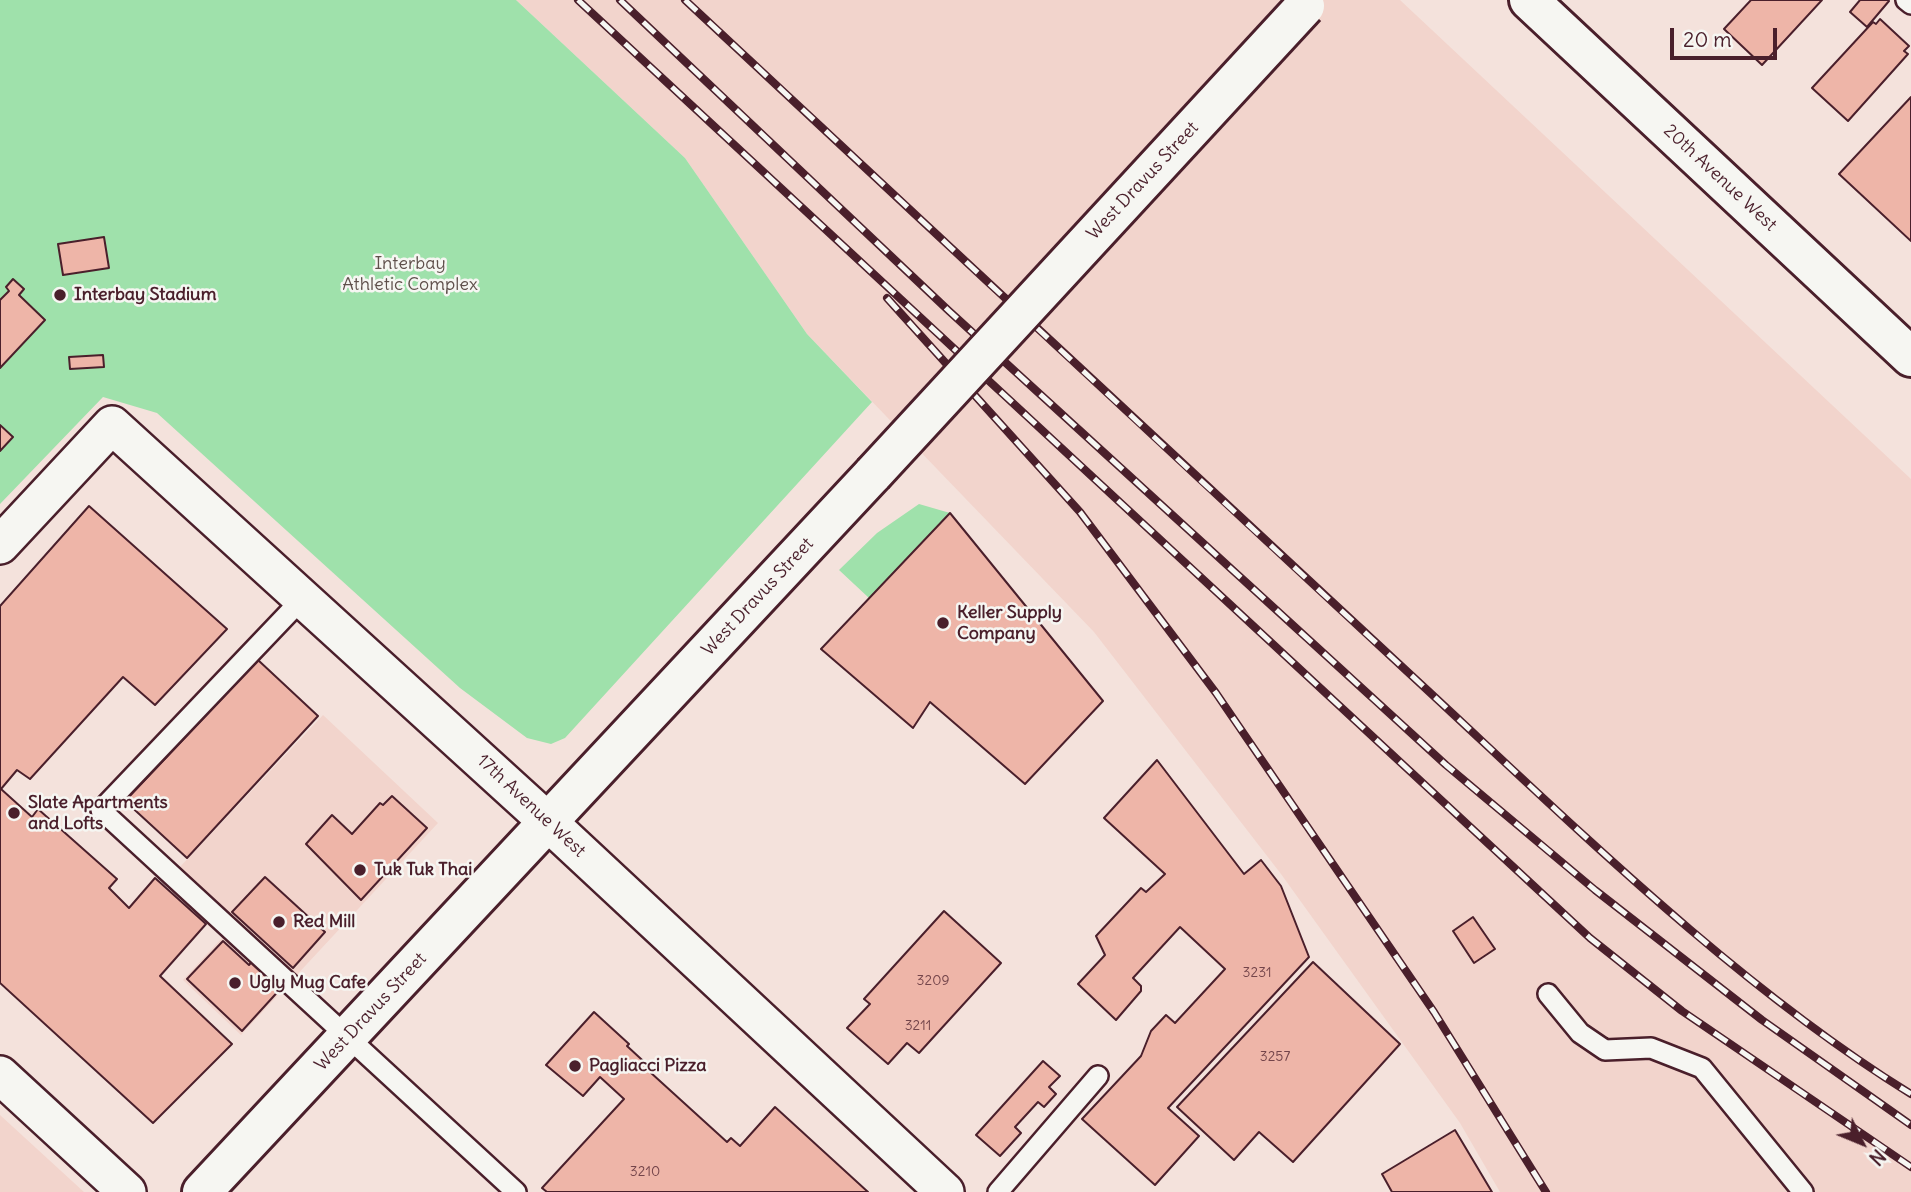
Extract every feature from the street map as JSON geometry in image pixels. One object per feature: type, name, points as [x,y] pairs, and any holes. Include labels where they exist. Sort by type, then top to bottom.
[{"type":"main road","name":"20th Avenue West","points":[[1529,0],[1911,357]]},
{"type":"main road","name":"West Dravus Street","points":[[202,1192],[873,474],[1308,3]]},
{"type":"street","name":"17th Avenue West","points":[[0,545],[112,425],[548,822],[945,1192]]},
{"type":"street","points":[[0,1074],[127,1192]]},
{"type":"lane","points":[[1906,0],[1911,5]]},
{"type":"lane","points":[[303,598],[101,810],[516,1192]]},
{"type":"lane","points":[[1548,994],[1580,1033],[1605,1050],[1651,1048],[1702,1068],[1803,1192]]},
{"type":"lane","points":[[998,1192],[1098,1076]]},
{"type":"shaded area","points":[[516,0],[1400,0],[1911,479],[1911,1192],[1500,1192],[1460,1123],[1281,874],[1094,632],[807,334],[685,158]]},
{"type":"shaded area","points":[[323,715],[438,823],[241,1035],[183,980],[236,923],[178,869]]},
{"type":"shaded area","points":[[0,1115],[84,1192],[0,1192]]},
{"type":"green space","name":"Interbay Athletic Complex","points":[[0,0],[516,0],[685,158],[807,334],[872,402],[565,738],[551,744],[527,738],[460,688],[157,413],[103,397],[0,504]]},
{"type":"green space","points":[[919,504],[950,513],[869,598],[839,570],[877,533]]},
{"type":"building","points":[[1751,0],[1822,0],[1762,65],[1724,29]]},
{"type":"building","points":[[1860,0],[1889,1],[1867,27],[1850,12]]},
{"type":"building","points":[[1880,19],[1909,46],[1904,51],[1908,54],[1848,121],[1812,88],[1873,22],[1876,24]]},
{"type":"building","points":[[1911,97],[1911,241],[1839,174]]},
{"type":"building","points":[[104,237],[109,268],[63,275],[58,244]]},
{"type":"building","name":"Interbay Stadium","points":[[13,279],[24,289],[19,295],[45,320],[0,368],[0,300],[9,291],[6,287]]},
{"type":"building","points":[[103,355],[104,367],[70,369],[69,357]]},
{"type":"building","points":[[0,425],[13,437],[0,451]]},
{"type":"building","name":"Slate Apartments and Lofts","points":[[89,506],[227,629],[155,705],[123,677],[30,779],[17,770],[1,789],[32,817],[38,809],[117,879],[109,888],[129,908],[155,878],[206,924],[160,976],[232,1044],[153,1123],[0,983],[0,606]]},
{"type":"building","name":"Keller Supply Company","points":[[950,513],[1103,701],[1025,784],[930,702],[913,728],[821,649]]},
{"type":"building","points":[[258,660],[318,716],[187,858],[125,801]]},
{"type":"building","points":[[1157,760],[1244,874],[1261,860],[1281,886],[1309,957],[1168,1108],[1199,1136],[1155,1185],[1082,1119],[1141,1056],[1151,1031],[1166,1015],[1175,1023],[1225,969],[1180,927],[1133,978],[1141,986],[1141,991],[1116,1020],[1078,984],[1105,955],[1096,936],[1141,888],[1146,892],[1165,874],[1104,818]]},
{"type":"building","name":"Tuk Tuk Thai","points":[[392,796],[427,828],[361,900],[306,844],[332,815],[352,834],[380,803],[383,805]]},
{"type":"building","name":"Red Mill","points":[[265,877],[325,932],[293,968],[232,912]]},
{"type":"building","points":[[944,911],[1001,963],[919,1053],[907,1043],[888,1064],[847,1028],[870,1004],[864,999]]},
{"type":"building","points":[[1473,917],[1495,949],[1474,963],[1453,931]]},
{"type":"building","name":"Ugly Mug Cafe","points":[[223,941],[249,965],[254,959],[283,986],[242,1031],[187,979]]},
{"type":"building","points":[[1313,962],[1400,1044],[1293,1162],[1259,1132],[1234,1160],[1177,1107]]},
{"type":"building","points":[[594,1012],[629,1044],[627,1046],[653,1070],[650,1072],[727,1142],[731,1138],[740,1146],[775,1107],[868,1192],[547,1192],[542,1188],[624,1099],[600,1077],[583,1096],[546,1065]]},
{"type":"building","points":[[1043,1061],[1060,1076],[1049,1087],[1056,1094],[1044,1107],[1038,1102],[1015,1127],[1021,1133],[1000,1156],[976,1135]]},
{"type":"building","points":[[1455,1130],[1492,1192],[1392,1192],[1382,1174]]},
{"type":"railway","points":[[578,0],[1590,938],[1682,1011],[1911,1167]]},
{"type":"railway","points":[[620,0],[949,311],[1446,765],[1595,890],[1762,1020],[1911,1125]]},
{"type":"railway","points":[[685,0],[1590,841],[1779,1002],[1844,1050],[1911,1094]]},
{"type":"railway","points":[[887,298],[1080,512],[1216,693],[1434,1012],[1546,1192]]},
{"type":"place","name":"Interbay Stadium","points":[[60,295]]},
{"type":"place","name":"Keller Supply Company","points":[[943,623]]},
{"type":"place","name":"Slate Apartments and Lofts","points":[[14,813]]},
{"type":"place","name":"Tuk Tuk Thai","points":[[360,870]]},
{"type":"place","name":"Red Mill","points":[[279,922]]},
{"type":"place","name":"Ugly Mug Cafe","points":[[235,983]]},
{"type":"place","name":"Pagliacci Pizza","points":[[575,1066]]}]
